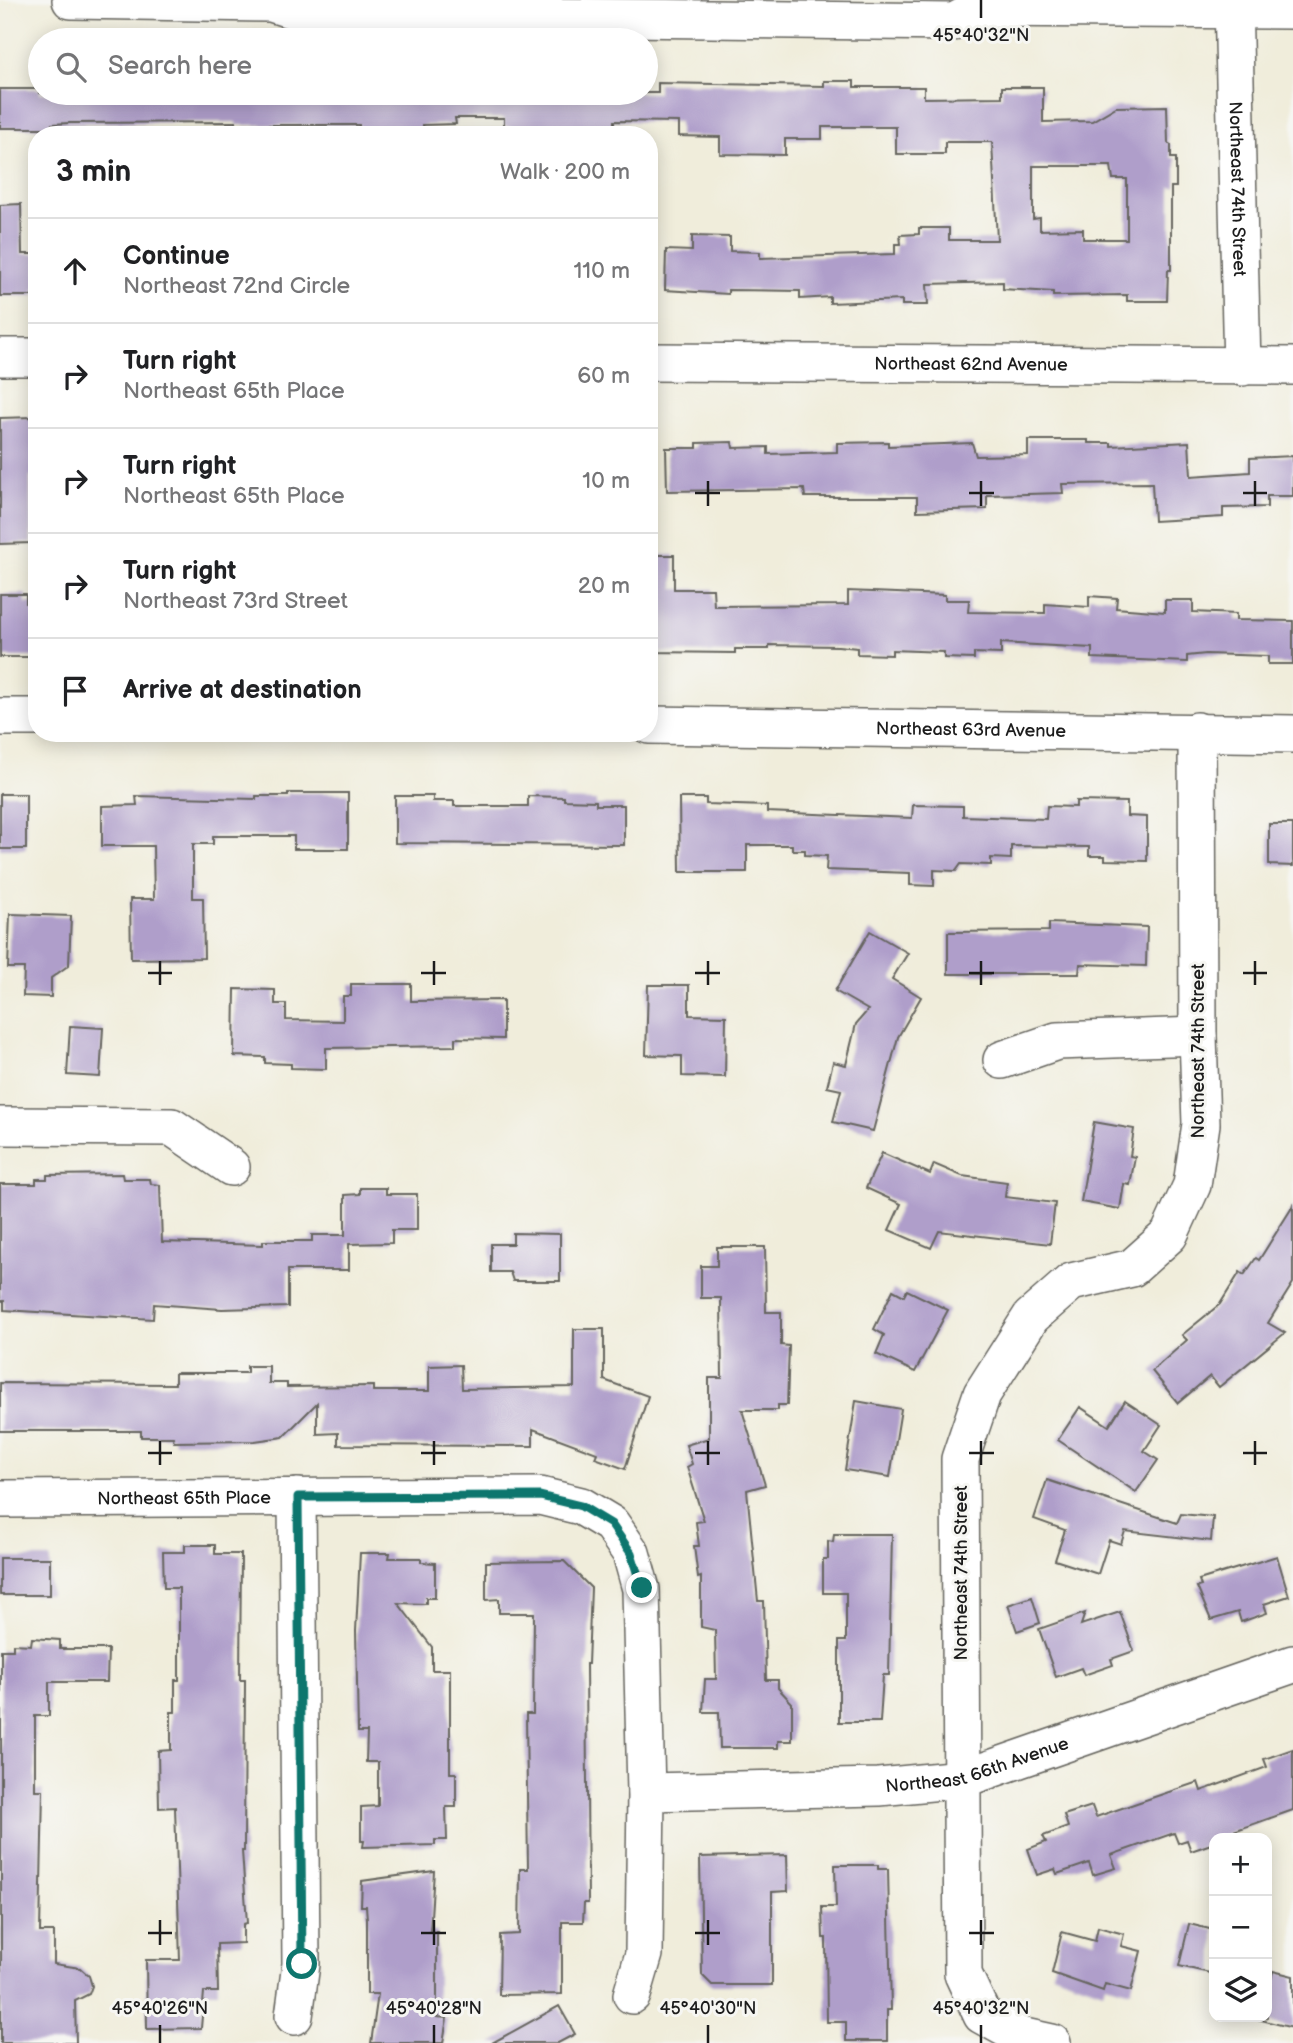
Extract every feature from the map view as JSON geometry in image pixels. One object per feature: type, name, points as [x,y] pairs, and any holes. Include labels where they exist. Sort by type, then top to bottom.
[{"type":"street","points":[[71,0],[271,3],[305,14],[954,23],[979,4],[1233,5],[1293,10]]},
{"type":"street","name":"Northeast 74th Street","points":[[1233,5],[1242,367]]},
{"type":"street","points":[[0,357],[28,357]]},
{"type":"street","name":"Northeast 62nd Avenue","points":[[658,362],[1293,366]]},
{"type":"street","points":[[0,717],[28,717]]},
{"type":"street","name":"Northeast 63rd Avenue","points":[[658,725],[1293,734]]},
{"type":"street","name":"Northeast 74th Street","points":[[1052,2043],[1020,2036],[982,2015],[963,1974],[960,1459],[982,1394],[1031,1317],[1071,1282],[1132,1268],[1169,1235],[1192,1185],[1201,1124],[1198,1036],[1197,731]]},
{"type":"street","points":[[1002,1060],[1057,1041],[1198,1036]]},
{"type":"street","points":[[0,1126],[172,1127],[232,1167]]},
{"type":"street","name":"Northeast 65th Place","points":[[0,1499],[540,1496],[581,1506],[611,1524],[631,1553],[642,1588],[646,1792]]},
{"type":"street","points":[[294,2016],[302,1964],[298,1497]]},
{"type":"street","name":"Northeast 66th Avenue","points":[[646,1792],[879,1787],[962,1779],[1293,1664]]},
{"type":"street","points":[[632,1995],[644,1954],[646,1792]]},
{"type":"building","points":[[824,81],[854,81],[854,87],[924,87],[924,98],[1002,97],[1002,87],[1043,87],[1043,122],[1092,121],[1116,107],[1167,106],[1168,143],[1171,145],[1171,158],[1176,158],[1176,187],[1171,187],[1171,270],[1168,270],[1167,301],[1127,301],[1127,295],[1053,296],[1053,292],[1003,289],[1003,282],[927,284],[928,305],[902,305],[902,300],[830,303],[830,297],[800,299],[800,291],[728,290],[728,294],[665,290],[666,250],[692,251],[692,236],[730,237],[730,251],[760,252],[760,258],[895,254],[895,244],[901,244],[900,235],[919,234],[919,228],[949,228],[949,240],[997,240],[992,142],[945,142],[945,154],[896,154],[896,127],[822,127],[822,139],[785,139],[785,155],[720,154],[720,137],[679,136],[679,122],[614,121],[614,126],[504,126],[504,118],[455,118],[456,124],[423,126],[236,125],[236,122],[70,123],[0,128],[0,89],[28,89],[28,105],[658,105],[658,83],[824,86]],"holes":[[[1033,166],[1111,166],[1113,179],[1127,179],[1127,239],[1083,239],[1083,229],[1040,230],[1040,218],[1033,219]]]},
{"type":"building","points":[[21,204],[22,254],[28,254],[28,296],[0,296],[0,205]]},
{"type":"building","points":[[28,417],[28,543],[0,544],[0,418]]},
{"type":"building","points":[[1028,440],[1088,440],[1088,443],[1111,443],[1111,446],[1189,442],[1191,476],[1250,472],[1250,458],[1293,456],[1293,496],[1267,496],[1267,507],[1223,508],[1223,517],[1154,521],[1152,483],[1062,484],[1063,493],[987,495],[987,509],[917,511],[917,497],[805,497],[804,489],[667,491],[666,448],[697,448],[697,443],[732,442],[733,448],[768,447],[768,454],[837,452],[837,443],[888,442],[888,446],[972,443],[976,456],[1028,455]]},
{"type":"building","points":[[658,555],[674,555],[674,589],[713,589],[714,606],[848,605],[848,591],[945,595],[945,600],[969,600],[968,612],[1045,613],[1045,604],[1089,607],[1089,596],[1117,598],[1116,608],[1165,612],[1165,600],[1193,600],[1193,612],[1236,614],[1236,620],[1293,621],[1293,664],[1268,664],[1268,656],[1206,654],[1187,656],[1187,662],[1092,658],[1092,648],[1001,643],[1001,654],[974,653],[974,659],[944,658],[944,652],[892,650],[892,655],[857,654],[857,648],[838,646],[769,645],[769,649],[735,649],[735,653],[658,652]]},
{"type":"building","points":[[0,594],[26,594],[28,657],[0,657]]},
{"type":"building","points":[[288,793],[348,793],[348,849],[294,849],[294,836],[213,836],[213,844],[193,844],[193,898],[203,898],[204,958],[131,959],[130,899],[154,899],[153,846],[102,846],[102,806],[137,805],[136,796],[256,799],[256,796],[288,796]]},
{"type":"building","points":[[0,794],[26,794],[26,849],[0,849]]},
{"type":"building","points":[[395,796],[433,796],[433,801],[454,801],[454,806],[528,806],[528,796],[596,801],[596,805],[624,805],[624,845],[395,843]]},
{"type":"building","points":[[679,798],[706,798],[706,804],[767,806],[767,812],[912,818],[913,805],[963,806],[963,816],[1046,819],[1047,806],[1076,807],[1076,801],[1127,802],[1127,816],[1147,817],[1147,861],[1105,860],[1105,856],[1089,856],[1089,847],[1011,846],[1011,859],[991,858],[991,865],[961,864],[956,871],[934,870],[934,886],[910,885],[910,873],[826,870],[827,856],[805,855],[805,850],[792,850],[792,845],[747,845],[747,872],[680,872]]},
{"type":"building","points":[[1269,824],[1293,824],[1293,866],[1269,865]]},
{"type":"building","points":[[10,914],[71,916],[69,965],[51,978],[51,997],[23,996],[24,968],[8,968]]},
{"type":"building","points":[[1049,923],[1147,927],[1146,966],[1080,964],[1079,974],[948,974],[948,932],[1049,931]]},
{"type":"building","points":[[870,931],[908,953],[892,979],[921,997],[898,1037],[873,1131],[833,1122],[841,1090],[827,1087],[833,1062],[846,1065],[856,1024],[868,1010],[835,991]]},
{"type":"building","points":[[351,984],[411,984],[411,1001],[503,1000],[503,1039],[455,1038],[455,1046],[326,1048],[326,1069],[291,1068],[291,1064],[265,1063],[265,1057],[234,1056],[235,989],[275,990],[275,1004],[286,1004],[286,1020],[343,1021],[343,996],[351,996]]},
{"type":"building","points":[[648,985],[689,985],[689,1015],[726,1016],[725,1077],[682,1076],[682,1056],[646,1055]]},
{"type":"building","points":[[70,1026],[103,1028],[100,1077],[67,1075]]},
{"type":"building","points":[[1094,1122],[1134,1129],[1130,1156],[1135,1157],[1130,1185],[1124,1184],[1120,1209],[1081,1202]]},
{"type":"building","points":[[882,1153],[930,1174],[934,1164],[962,1176],[1007,1182],[1005,1197],[1055,1203],[1050,1244],[939,1231],[931,1248],[889,1230],[901,1204],[866,1188]]},
{"type":"building","points":[[122,1174],[123,1179],[150,1179],[151,1184],[160,1185],[162,1242],[263,1245],[263,1241],[312,1241],[312,1235],[345,1235],[345,1195],[360,1194],[360,1188],[386,1188],[386,1194],[417,1194],[417,1230],[392,1230],[392,1243],[349,1244],[349,1270],[288,1270],[288,1307],[222,1309],[154,1304],[153,1319],[4,1310],[4,1301],[0,1301],[0,1184],[36,1184],[36,1179],[47,1179],[47,1175]]},
{"type":"building","points":[[1293,1206],[1293,1283],[1268,1323],[1285,1333],[1219,1387],[1210,1376],[1178,1403],[1152,1371],[1187,1340],[1182,1335],[1220,1304],[1240,1272],[1244,1275],[1256,1258],[1259,1260]]},
{"type":"building","points":[[513,1233],[560,1234],[560,1281],[513,1281],[510,1272],[491,1272],[491,1244],[513,1244]]},
{"type":"building","points":[[717,1247],[765,1247],[766,1312],[781,1312],[781,1345],[789,1346],[787,1405],[778,1405],[778,1410],[742,1410],[765,1485],[747,1490],[758,1601],[764,1601],[766,1680],[778,1680],[778,1688],[792,1703],[792,1741],[778,1741],[778,1748],[720,1748],[719,1712],[703,1712],[705,1679],[716,1679],[715,1630],[701,1627],[701,1577],[698,1578],[694,1546],[699,1546],[696,1522],[704,1521],[687,1467],[692,1464],[686,1445],[709,1438],[709,1378],[722,1378],[721,1298],[701,1298],[701,1266],[717,1266]]},
{"type":"building","points":[[893,1290],[904,1296],[907,1290],[948,1310],[915,1372],[876,1354],[884,1335],[874,1329]]},
{"type":"building","points":[[574,1329],[604,1329],[604,1380],[648,1396],[625,1469],[595,1458],[597,1453],[533,1429],[533,1446],[338,1445],[338,1433],[317,1434],[317,1403],[283,1437],[255,1441],[174,1442],[173,1437],[141,1437],[141,1431],[0,1431],[0,1383],[175,1384],[175,1373],[247,1373],[247,1366],[269,1366],[269,1383],[287,1383],[287,1387],[373,1386],[373,1391],[429,1391],[429,1366],[461,1365],[462,1389],[574,1387]]},
{"type":"building","points":[[856,1401],[901,1409],[890,1477],[845,1470]]},
{"type":"building","points":[[1125,1401],[1161,1425],[1144,1451],[1158,1460],[1136,1492],[1058,1440],[1080,1407],[1109,1426]]},
{"type":"building","points":[[1047,1480],[1177,1523],[1181,1514],[1213,1517],[1211,1541],[1125,1531],[1121,1544],[1109,1540],[1098,1574],[1055,1560],[1065,1530],[1034,1519]]},
{"type":"building","points":[[834,1534],[892,1534],[889,1675],[883,1675],[880,1722],[839,1722],[839,1641],[846,1641],[846,1593],[823,1593],[823,1559],[828,1559],[828,1541],[833,1542]]},
{"type":"building","points":[[185,1545],[215,1545],[215,1554],[241,1554],[240,1680],[245,1680],[242,1851],[247,1923],[243,1924],[243,1943],[217,1944],[218,1992],[204,1992],[201,2028],[147,2029],[146,1960],[180,1960],[175,1807],[159,1808],[158,1751],[171,1750],[171,1712],[175,1712],[175,1680],[179,1680],[179,1588],[164,1588],[163,1552],[185,1552]]},
{"type":"building","points":[[360,1553],[390,1553],[389,1558],[421,1558],[421,1562],[435,1563],[435,1598],[426,1598],[426,1604],[398,1603],[432,1647],[432,1670],[450,1670],[450,1773],[456,1773],[456,1807],[446,1807],[447,1840],[435,1840],[435,1845],[363,1847],[364,1841],[361,1841],[361,1807],[378,1806],[378,1762],[366,1762],[367,1732],[358,1732],[356,1631]]},
{"type":"building","points":[[1277,1556],[1289,1596],[1264,1604],[1267,1613],[1241,1622],[1238,1612],[1211,1620],[1197,1587],[1201,1586],[1199,1580]]},
{"type":"building","points":[[0,1558],[50,1558],[50,1595],[0,1595]]},
{"type":"building","points":[[564,1561],[591,1588],[586,1664],[588,1903],[584,1903],[583,1922],[562,1922],[562,1994],[499,1995],[500,1935],[519,1934],[520,1869],[528,1869],[526,1714],[533,1714],[534,1613],[499,1613],[499,1599],[486,1600],[486,1562]]},
{"type":"building","points":[[1032,1597],[1040,1623],[1017,1631],[1008,1605]]},
{"type":"building","points":[[1120,1612],[1134,1651],[1111,1659],[1113,1665],[1084,1675],[1081,1668],[1056,1677],[1039,1629],[1085,1613],[1081,1625]]},
{"type":"building","points":[[32,1638],[60,1640],[60,1649],[108,1649],[107,1682],[49,1682],[49,1716],[35,1716],[35,1790],[43,1790],[40,1932],[54,1932],[54,1964],[80,1968],[89,1976],[92,1986],[89,1994],[75,2001],[76,2043],[1,2043],[1,1650],[13,1650],[13,1644],[31,1645]]},
{"type":"building","points":[[1293,1749],[1293,1810],[1228,1833],[1209,1833],[1209,1845],[1191,1851],[1187,1840],[1178,1843],[1174,1833],[1111,1855],[1116,1868],[1093,1875],[1089,1863],[1057,1874],[1055,1869],[1037,1875],[1028,1849],[1046,1842],[1043,1836],[1068,1827],[1064,1815],[1092,1806],[1096,1817],[1198,1782],[1201,1791],[1267,1767],[1264,1759]]},
{"type":"building","points":[[787,1855],[788,1891],[772,1892],[772,1985],[712,1985],[702,1975],[700,1857]]},
{"type":"building","points":[[835,1865],[878,1865],[878,1869],[888,1869],[891,2010],[887,2010],[887,2041],[846,2041],[846,2022],[827,2022],[826,1938],[823,1938],[822,1907],[836,1907]]},
{"type":"building","points":[[434,1871],[430,1932],[437,1932],[437,2017],[447,2018],[443,2043],[371,2043],[378,1994],[367,1994],[367,1919],[366,1906],[361,1906],[362,1881]]},
{"type":"building","points":[[1189,1924],[1209,1929],[1209,1973],[1179,1966]]},
{"type":"building","points":[[1098,1927],[1124,1934],[1121,1946],[1141,1951],[1131,1991],[1105,1984],[1103,1991],[1052,1973],[1062,1932],[1095,1941]]},
{"type":"building","points":[[1273,1971],[1293,1976],[1293,2028],[1269,2022],[1272,2022]]},
{"type":"building","points":[[559,2006],[575,2034],[558,2043],[492,2043]]},
{"type":"route","points":[[302,1964],[298,1497],[540,1496],[581,1506],[611,1524],[631,1553],[642,1588]]}]
